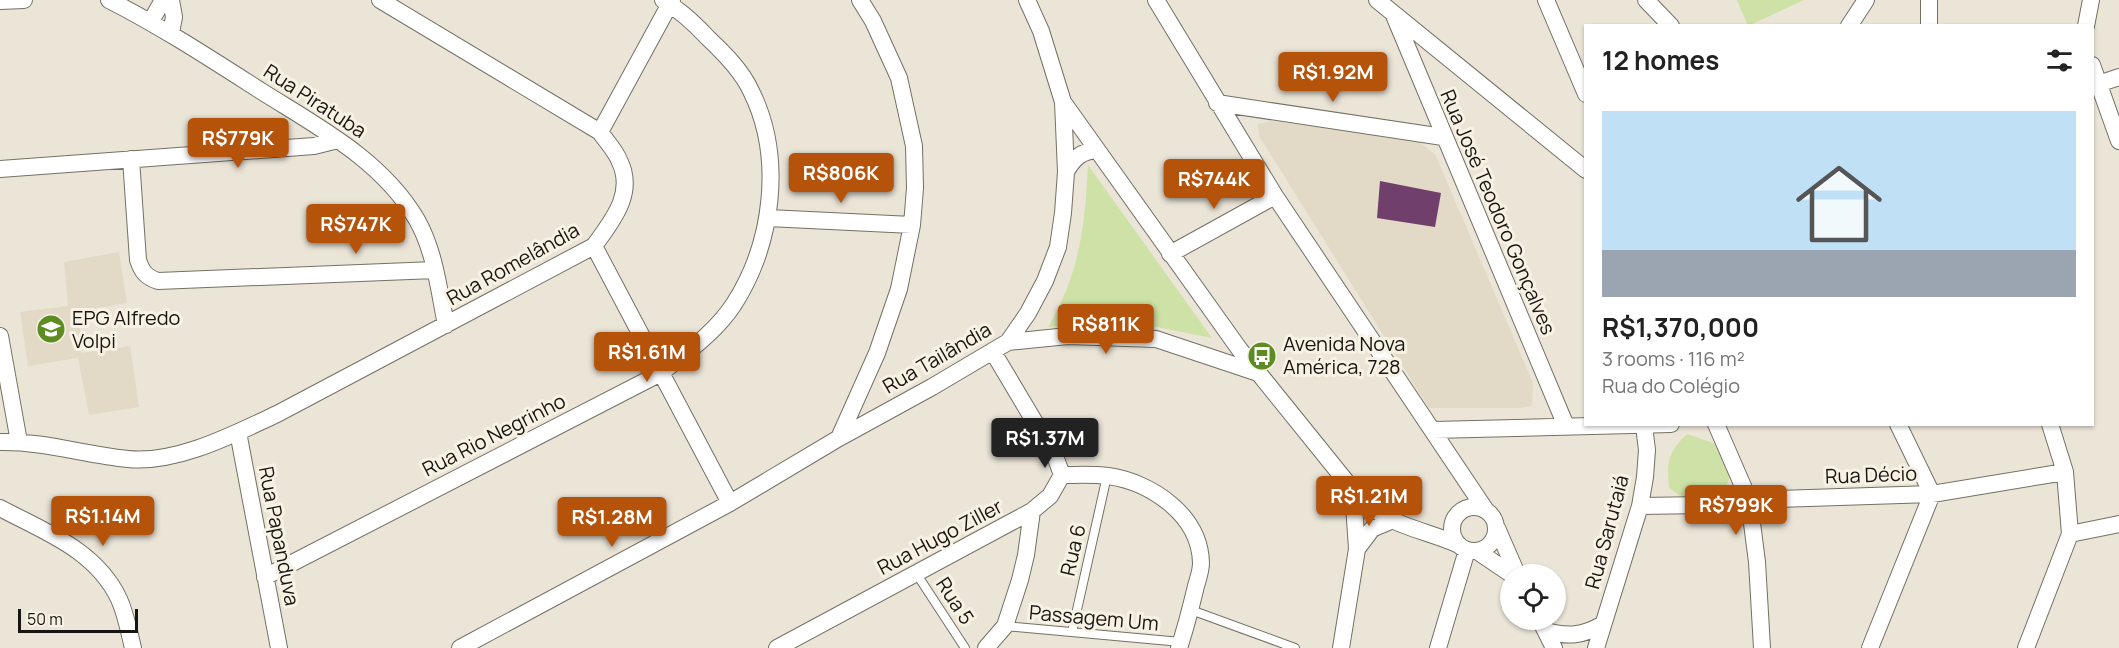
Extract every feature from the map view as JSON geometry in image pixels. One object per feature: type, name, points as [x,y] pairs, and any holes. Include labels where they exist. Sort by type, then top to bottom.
[{"type":"street","points":[[0,2],[24,0]]},
{"type":"street","name":"Rua Piratuba","points":[[109,0],[171,33],[367,161],[400,195],[418,222],[435,270],[446,325]]},
{"type":"street","points":[[151,21],[163,0]]},
{"type":"street","points":[[171,0],[174,17],[171,33]]},
{"type":"street","name":"Rua Romelândia","points":[[0,442],[20,442],[130,459],[154,459],[177,455],[238,432],[277,414],[594,246],[622,204],[624,191],[620,160],[600,132],[380,0]]},
{"type":"street","points":[[840,438],[877,353],[899,288],[912,225],[915,188],[914,146],[899,78],[873,21],[860,0]]},
{"type":"street","points":[[1027,0],[1041,31],[1063,102],[1240,350],[1353,490],[1379,512],[1393,520],[1468,549],[1500,568]]},
{"type":"street","points":[[1156,0],[1275,196],[1485,509],[1494,517],[1513,564]]},
{"type":"street","points":[[1377,0],[1584,168]]},
{"type":"street","points":[[1546,0],[1584,89]]},
{"type":"street","points":[[1646,0],[1669,24]]},
{"type":"street","points":[[1850,24],[1866,0]]},
{"type":"street","points":[[1929,0],[1929,24]]},
{"type":"street","points":[[2086,24],[2091,0]]},
{"type":"street","points":[[600,132],[669,1]]},
{"type":"street","name":"Rua Rio Negrinho","points":[[265,577],[661,373],[706,338],[733,306],[750,274],[768,218],[770,160],[763,120],[751,89],[725,55],[669,1]]},
{"type":"street","name":"Rua José Teodoro Gonçalves","points":[[1393,13],[1566,426]]},
{"type":"street","points":[[2094,71],[2119,141]]},
{"type":"street","points":[[2098,84],[2119,77]]},
{"type":"street","name":"Rua Tailândia","points":[[460,648],[730,503],[1008,342],[1028,313],[1045,280],[1058,247],[1066,172],[1063,102]]},
{"type":"street","points":[[1217,103],[1443,137]]},
{"type":"street","points":[[0,169],[315,146],[338,141]]},
{"type":"street","points":[[1066,172],[1079,155],[1088,150],[1097,150]]},
{"type":"street","points":[[131,159],[138,260],[146,275],[158,281],[435,270]]},
{"type":"street","points":[[1170,254],[1275,196]]},
{"type":"street","points":[[768,218],[912,225]]},
{"type":"street","points":[[594,246],[730,503]]},
{"type":"street","points":[[0,336],[20,442]]},
{"type":"street","points":[[1008,342],[1068,336],[1156,339],[1258,373]]},
{"type":"street","points":[[1205,355],[1227,354],[1240,350]]},
{"type":"street","points":[[993,352],[1056,456],[1062,475],[1107,476],[1136,483],[1158,494],[1177,510],[1190,529],[1198,547],[1201,565],[1180,645]]},
{"type":"street","points":[[862,387],[869,403],[879,416]]},
{"type":"street","points":[[1433,430],[1644,426]]},
{"type":"street","name":"Rua Sarutaiá","points":[[1596,648],[1640,506],[1646,477],[1647,450],[1644,426]]},
{"type":"street","points":[[1717,426],[1749,500],[1758,572],[1762,648]]},
{"type":"street","points":[[1870,648],[1932,494],[1899,426]]},
{"type":"street","points":[[2026,648],[2070,534],[2065,472],[2051,426]]},
{"type":"street","name":"Rua Papanduva","points":[[238,432],[279,648]]},
{"type":"street","points":[[1452,458],[1459,487],[1457,514],[1452,532],[1468,549]]},
{"type":"street","name":"Rua Décio","points":[[1640,506],[1932,494],[2065,472]]},
{"type":"street","name":"Rua Hugo Ziller","points":[[777,648],[804,642],[916,573],[1032,511],[1050,496],[1062,475]]},
{"type":"street","points":[[1341,648],[1357,549],[1353,490]]},
{"type":"street","points":[[1409,525],[1433,523],[1474,506],[1485,509]]},
{"type":"street","points":[[0,508],[90,558],[106,576],[120,600],[133,648]]},
{"type":"street","points":[[986,648],[1005,626],[1026,555],[1032,511]]},
{"type":"street","points":[[1357,549],[1372,529],[1393,520]]},
{"type":"street","points":[[2070,534],[2119,524]]},
{"type":"street","points":[[1468,549],[1489,546],[1496,535],[1497,528]]},
{"type":"street","points":[[1438,648],[1468,549]]},
{"type":"street","points":[[1558,630],[1575,636],[1589,632],[1603,624]]},
{"type":"street","points":[[1545,630],[1554,648]]},
{"type":"lane","name":"Rua 6","points":[[1072,632],[1107,476]]},
{"type":"lane","name":"Rua 5","points":[[916,573],[965,648]]},
{"type":"lane","points":[[1191,610],[1295,648]]},
{"type":"lane","name":"Passagem Um","points":[[1005,626],[1180,645]]},
{"type":"shaded area","points":[[1272,121],[1416,140],[1435,154],[1533,383],[1532,406],[1429,408],[1259,136],[1258,124]]},
{"type":"shaded area","name":"EPG Alfredo Volpi","points":[[119,252],[127,303],[79,311],[81,353],[130,346],[139,407],[89,415],[78,358],[28,366],[20,312],[68,306],[64,262]]},
{"type":"green space","points":[[1737,0],[1804,0],[1752,24],[1747,24]]},
{"type":"green space","points":[[1088,165],[1212,338],[1117,319],[1048,327],[1067,287],[1079,249]]},
{"type":"green space","points":[[1687,434],[1716,444],[1731,475],[1722,495],[1683,498],[1669,488],[1670,458],[1675,447]]},
{"type":"building","points":[[1380,181],[1441,193],[1435,227],[1377,218]]},
{"type":"place","name":"EPG Alfredo Volpi","points":[[51,329]]},
{"type":"place","name":"Avenida Nova América, 728","points":[[1262,356]]}]
